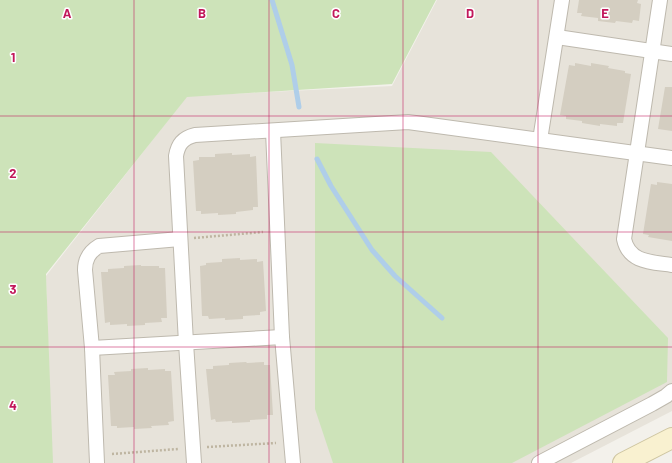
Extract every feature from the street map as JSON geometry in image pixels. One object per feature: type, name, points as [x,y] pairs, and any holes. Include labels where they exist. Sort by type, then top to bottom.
[{"type":"main road","points":[[623,463],[672,438]]},
{"type":"street","points":[[540,140],[562,0]]},
{"type":"street","points":[[660,0],[624,239],[626,247],[635,257],[642,260],[672,265]]},
{"type":"street","points":[[557,37],[672,54]]},
{"type":"street","points":[[194,463],[176,156],[177,149],[181,142],[187,137],[195,135],[408,122],[672,158]]},
{"type":"street","points":[[273,131],[282,337],[292,463]]},
{"type":"street","points":[[98,463],[92,348],[85,270],[86,260],[90,253],[100,246],[180,239]]},
{"type":"street","points":[[92,348],[282,337]]},
{"type":"street","points":[[539,463],[652,404],[672,391]]},
{"type":"path","points":[[180,239],[277,231]]},
{"type":"shaded area","points":[[437,0],[672,0],[672,411],[571,463],[52,463],[46,276],[187,96],[392,86]]},
{"type":"green space","points":[[0,0],[436,0],[392,84],[187,97],[46,274],[53,463],[0,463]]},
{"type":"green space","points":[[315,143],[491,152],[668,338],[667,382],[512,463],[333,463],[315,409]]},
{"type":"building","points":[[579,0],[638,0],[637,3],[641,4],[639,21],[633,20],[632,23],[616,21],[615,23],[598,21],[598,18],[581,16],[582,13],[577,13]]},
{"type":"building","points":[[575,63],[591,66],[591,63],[609,66],[608,68],[625,71],[625,73],[631,74],[623,123],[617,123],[617,126],[600,124],[600,126],[582,123],[582,121],[566,119],[566,116],[560,115],[569,65],[575,66]]},
{"type":"building","points":[[665,87],[672,87],[672,131],[658,129]]},
{"type":"building","points":[[232,153],[232,155],[250,154],[250,157],[256,156],[258,207],[253,207],[253,210],[236,212],[236,214],[201,214],[201,211],[196,211],[193,161],[199,160],[199,157],[215,157],[215,154]]},
{"type":"building","points":[[657,182],[672,184],[672,241],[648,237],[649,235],[643,234],[651,184],[657,185]]},
{"type":"building","points":[[240,258],[240,260],[257,259],[257,262],[263,261],[266,311],[260,312],[260,315],[243,316],[243,319],[209,319],[208,316],[202,316],[200,266],[206,265],[206,263],[222,262],[222,259]]},
{"type":"building","points":[[124,266],[159,266],[159,268],[165,268],[167,318],[161,318],[162,322],[145,323],[145,325],[127,326],[127,324],[110,325],[110,322],[105,323],[101,272],[108,272],[108,269],[124,268]]},
{"type":"building","points":[[264,362],[264,365],[270,365],[273,415],[267,415],[267,419],[250,420],[250,422],[232,423],[232,421],[216,422],[215,419],[211,420],[206,369],[213,369],[213,366],[229,365],[229,363]]},
{"type":"building","points":[[148,368],[148,370],[165,369],[165,371],[171,371],[174,421],[168,422],[169,425],[151,426],[152,428],[134,429],[134,427],[117,428],[117,426],[111,426],[108,375],[115,375],[114,372],[131,371],[131,369]]},
{"type":"waterway","points":[[272,0],[292,65],[299,107]]},
{"type":"waterway","points":[[317,159],[331,186],[372,250],[395,276],[442,318]]}]
